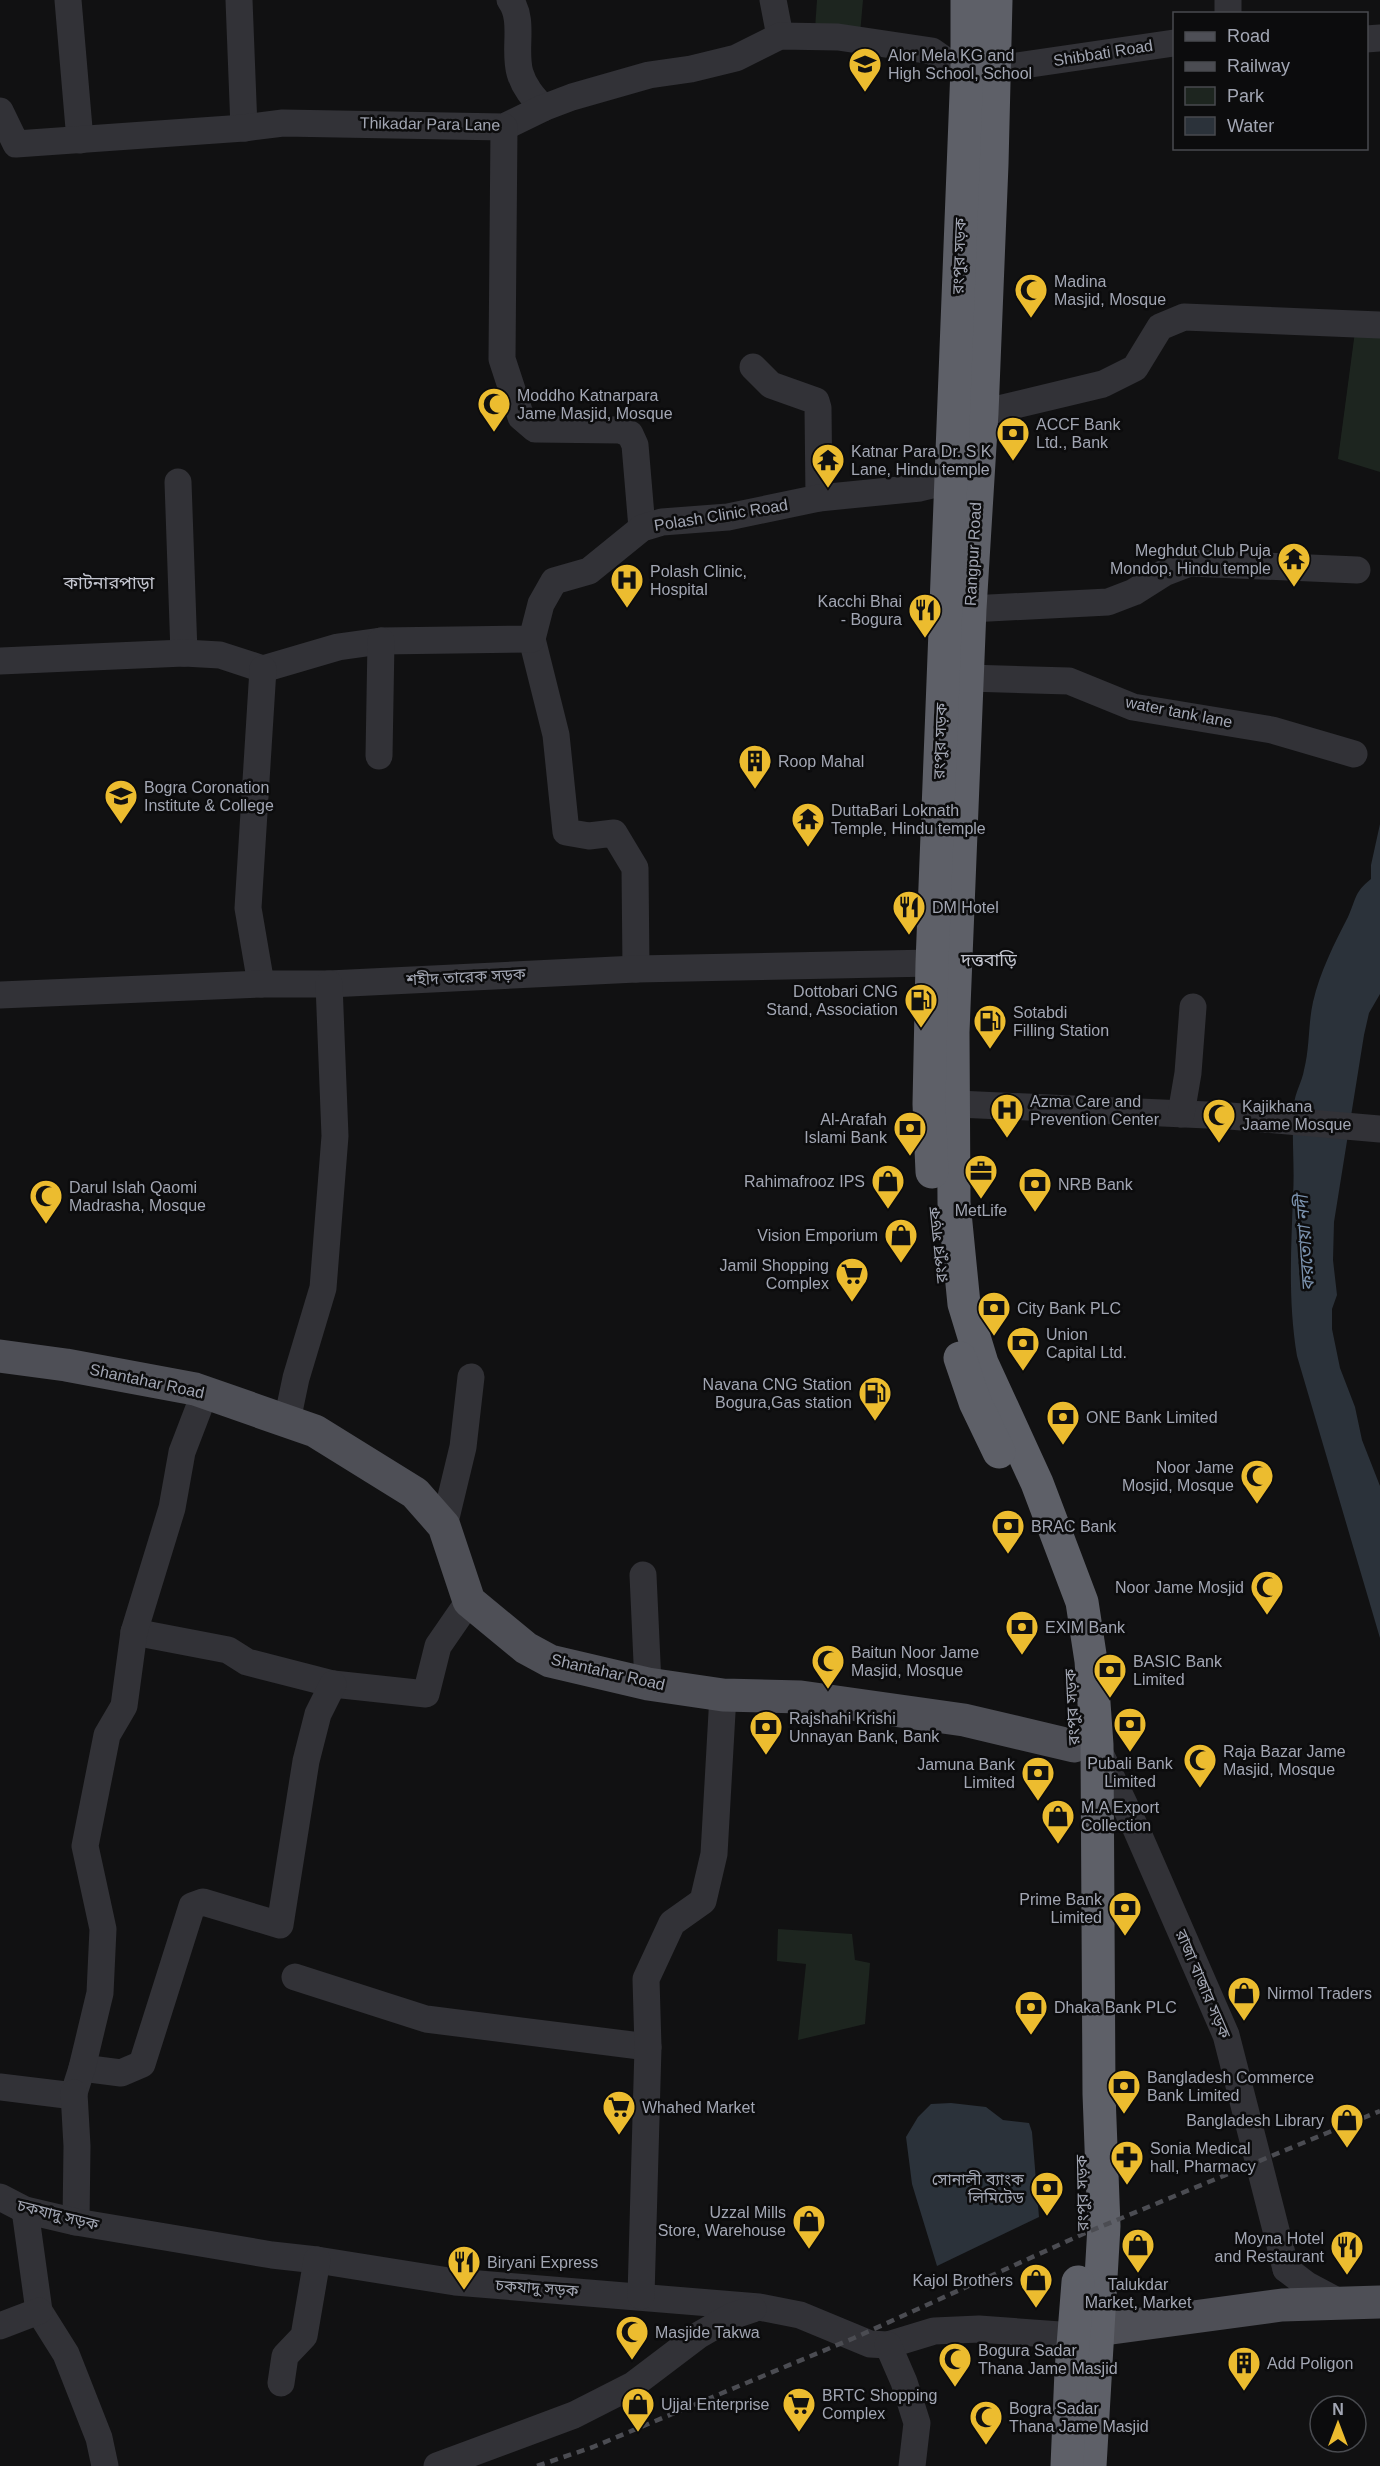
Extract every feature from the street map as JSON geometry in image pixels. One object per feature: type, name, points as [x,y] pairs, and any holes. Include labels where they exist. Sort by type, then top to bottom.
[{"type":"highway","name":"রংপুর সড়ক","points":[[967,0],[981,69],[949,481],[944,963],[935,1242],[945,1314],[975,1402],[1039,1543],[1056,1588],[1085,1746],[1083,2234],[1090,2466]]},
{"type":"highway","name":"Rangpur Road","points":[[944,963],[968,678],[982,413],[981,69],[996,0]]},
{"type":"highway","name":"রংপুর সড়ক","points":[[1067,2466],[1086,2333]]},
{"type":"main road","name":"Shantahar Road","points":[[0,1356],[78,1367],[205,1392],[315,1431],[415,1493],[444,1526],[468,1601],[526,1648],[550,1661],[648,1684],[723,1695],[801,1697],[964,1720],[1085,1746]]},
{"type":"main road","points":[[1086,2333],[1264,2307],[1380,2302]]},
{"type":"street","points":[[68,0],[80,140]]},
{"type":"street","points":[[239,0],[244,128]]},
{"type":"street","points":[[510,0],[516,15],[519,72],[529,92],[543,108]]},
{"type":"street","points":[[773,0],[780,36]]},
{"type":"street","name":"Thikadar Para Lane","points":[[0,111],[16,144],[244,128],[283,123],[504,127],[543,108],[649,75],[691,69],[736,58],[780,36],[838,36],[932,51],[952,65],[981,69]]},
{"type":"street","name":"Shibbati Road","points":[[981,69],[1173,43]]},
{"type":"street","points":[[504,127],[502,359],[521,417],[535,429],[620,430],[630,434],[634,445],[642,528]]},
{"type":"street","points":[[982,413],[1111,380],[1135,368],[1160,327],[1184,317],[1380,325]]},
{"type":"street","points":[[753,367],[771,385],[816,401],[819,498]]},
{"type":"street","name":"Polash Clinic Road","points":[[532,639],[541,604],[554,581],[589,571],[642,528],[662,522],[728,517],[819,498],[920,488],[949,481]]},
{"type":"street","points":[[178,482],[184,653]]},
{"type":"street","points":[[970,609],[1108,602],[1134,592],[1164,573],[1190,563],[1357,570]]},
{"type":"street","points":[[0,661],[184,653],[220,656],[263,669],[338,647],[381,641],[532,639],[556,735],[566,832],[589,836],[614,833],[634,868],[636,969]]},
{"type":"street","points":[[379,756],[381,641]]},
{"type":"street","points":[[261,984],[248,908],[263,669]]},
{"type":"street","name":"water tank lane","points":[[968,678],[1069,681],[1133,706],[1272,730],[1354,754]]},
{"type":"street","name":"শহীদ তারেক সড়ক","points":[[0,995],[261,984],[329,984],[636,969],[944,963]]},
{"type":"street","points":[[287,1421],[296,1378],[323,1288],[335,1136],[329,984]]},
{"type":"street","points":[[1181,1114],[1188,1072],[1193,1007]]},
{"type":"street","points":[[941,1103],[1230,1116],[1380,1129]]},
{"type":"street","points":[[444,1526],[463,1447],[471,1377]]},
{"type":"street","points":[[76,2222],[78,2081],[100,1993],[103,1929],[85,1846],[107,1735],[124,1706],[134,1632],[172,1508],[182,1452],[205,1392]]},
{"type":"street","points":[[643,1575],[648,1684]]},
{"type":"street","points":[[134,1632],[228,1650],[247,1662],[333,1684],[426,1694],[438,1646],[468,1601]]},
{"type":"street","points":[[0,2087],[66,2095],[78,2081],[121,2073],[141,2064],[192,1906],[203,1902],[280,1925],[306,1761],[318,1714],[333,1684]]},
{"type":"street","points":[[642,2296],[648,2047],[646,1979],[672,1923],[703,1901],[714,1854],[723,1695]]},
{"type":"street","name":"রাজা বাজার সড়ক","points":[[1085,1746],[1137,1831],[1226,2035],[1286,2269]]},
{"type":"street","points":[[295,1977],[426,2019],[648,2047]]},
{"type":"street","name":"চকযাদু সড়ক","points":[[0,2197],[24,2210],[76,2222],[272,2255],[455,2282],[759,2307],[800,2315],[870,2344],[888,2345],[934,2331],[946,2330],[1086,2333]]},
{"type":"street","points":[[24,2210],[39,2311],[66,2354],[99,2438],[105,2466]]},
{"type":"street","points":[[281,2383],[285,2356],[304,2336],[317,2260]]},
{"type":"street","points":[[1264,2307],[1276,2294],[1286,2269],[1307,2285],[1341,2303]]},
{"type":"street","points":[[437,2466],[574,2415],[633,2385],[707,2330],[732,2316],[759,2307]]},
{"type":"street","points":[[0,2326],[39,2311]]},
{"type":"street","points":[[888,2345],[904,2382],[916,2423],[912,2466]]},
{"type":"green space","points":[[817,0],[863,0],[860,34],[815,29]]},
{"type":"green space","points":[[1356,324],[1380,326],[1380,472],[1338,459]]},
{"type":"green space","points":[[778,1929],[852,1934],[855,1960],[870,1963],[865,2024],[798,2040],[806,1964],[777,1961]]},
{"type":"water","name":"করতোয়া নদী","points":[[1380,824],[1380,994],[1369,1013],[1364,1035],[1334,1222],[1333,1260],[1337,1295],[1332,1309],[1332,1329],[1340,1368],[1355,1407],[1362,1440],[1380,1486],[1380,1638],[1297,1356],[1292,1316],[1291,1276],[1294,1105],[1306,1061],[1313,1002],[1323,969],[1356,897],[1361,888],[1371,879],[1371,865]]},
{"type":"water","points":[[951,2103],[986,2107],[1003,2120],[1029,2123],[1032,2132],[1039,2217],[937,2266],[912,2184],[906,2137],[918,2117],[931,2104]]},
{"type":"railway","points":[[537,2466],[593,2447],[854,2338],[1083,2234],[1380,2111]]},
{"type":"place","name":"Alor Mela KG and High School, School","points":[[865,93]]},
{"type":"place","name":"Madina Masjid, Mosque","points":[[1031,319]]},
{"type":"place","name":"Moddho Katnarpara Jame Masjid, Mosque","points":[[494,433]]},
{"type":"place","name":"ACCF Bank Ltd., Bank","points":[[1013,462]]},
{"type":"place","name":"Katnar Para Dr. S K Lane, Hindu temple","points":[[828,489]]},
{"type":"place","name":"Meghdut Club Puja Mondop, Hindu temple","points":[[1294,588]]},
{"type":"place","name":"Polash Clinic, Hospital","points":[[627,609]]},
{"type":"place","name":"Kacchi Bhai - Bogura","points":[[925,639]]},
{"type":"place","name":"Roop Mahal","points":[[755,790]]},
{"type":"place","name":"Bogra Coronation Institute & College","points":[[121,825]]},
{"type":"place","name":"DuttaBari Loknath Temple, Hindu temple","points":[[808,848]]},
{"type":"place","name":"DM Hotel","points":[[909,936]]},
{"type":"place","name":"Dottobari CNG Stand, Association","points":[[921,1029]]},
{"type":"place","name":"Sotabdi Filling Station","points":[[990,1050]]},
{"type":"place","name":"Azma Care and Prevention Center","points":[[1007,1139]]},
{"type":"place","name":"Kajikhana Jaame Mosque","points":[[1219,1144]]},
{"type":"place","name":"Al-Arafah Islami Bank","points":[[910,1157]]},
{"type":"place","name":"MetLife","points":[[981,1200]]},
{"type":"place","name":"Rahimafrooz IPS","points":[[888,1210]]},
{"type":"place","name":"NRB Bank","points":[[1035,1213]]},
{"type":"place","name":"Darul Islah Qaomi Madrasha, Mosque","points":[[46,1225]]},
{"type":"place","name":"Vision Emporium","points":[[901,1264]]},
{"type":"place","name":"Jamil Shopping Complex","points":[[852,1303]]},
{"type":"place","name":"City Bank PLC","points":[[994,1337]]},
{"type":"place","name":"Union Capital Ltd.","points":[[1023,1372]]},
{"type":"place","name":"Navana CNG Station Bogura,Gas station","points":[[875,1422]]},
{"type":"place","name":"ONE Bank Limited","points":[[1063,1446]]},
{"type":"place","name":"Noor Jame Mosjid, Mosque","points":[[1257,1505]]},
{"type":"place","name":"BRAC Bank","points":[[1008,1555]]},
{"type":"place","name":"Noor Jame Mosjid","points":[[1267,1616]]},
{"type":"place","name":"EXIM Bank","points":[[1022,1656]]},
{"type":"place","name":"Baitun Noor Jame Masjid, Mosque","points":[[828,1690]]},
{"type":"place","name":"BASIC Bank Limited","points":[[1110,1699]]},
{"type":"place","name":"Pubali Bank Limited","points":[[1130,1753]]},
{"type":"place","name":"Rajshahi Krishi Unnayan Bank, Bank","points":[[766,1756]]},
{"type":"place","name":"Raja Bazar Jame Masjid, Mosque","points":[[1200,1789]]},
{"type":"place","name":"Jamuna Bank Limited","points":[[1038,1802]]},
{"type":"place","name":"M.A Export Collection","points":[[1058,1845]]},
{"type":"place","name":"Prime Bank Limited","points":[[1125,1937]]},
{"type":"place","name":"Nirmol Traders","points":[[1244,2022]]},
{"type":"place","name":"Dhaka Bank PLC","points":[[1031,2036]]},
{"type":"place","name":"Bangladesh Commerce Bank Limited","points":[[1124,2115]]},
{"type":"place","name":"Whahed Market","points":[[619,2136]]},
{"type":"place","name":"Bangladesh Library","points":[[1347,2149]]},
{"type":"place","name":"Sonia Medical hall, Pharmacy","points":[[1127,2186]]},
{"type":"place","name":"সোনালী ব্যাংক লিমিটেড","points":[[1047,2217]]},
{"type":"place","name":"Uzzal Mills Store, Warehouse","points":[[809,2250]]},
{"type":"place","name":"Talukdar Market, Market","points":[[1138,2274]]},
{"type":"place","name":"Moyna Hotel and Restaurant","points":[[1347,2276]]},
{"type":"place","name":"Biryani Express","points":[[464,2291]]},
{"type":"place","name":"Kajol Brothers","points":[[1036,2309]]},
{"type":"place","name":"Masjide Takwa","points":[[632,2361]]},
{"type":"place","name":"Bogura Sadar Thana Jame Masjid","points":[[955,2388]]},
{"type":"place","name":"Add Poligon","points":[[1244,2392]]},
{"type":"place","name":"Ujjal Enterprise","points":[[638,2433]]},
{"type":"place","name":"BRTC Shopping Complex","points":[[799,2433]]},
{"type":"place","name":"Bogra Sadar Thana Jame Masjid","points":[[986,2446]]},
{"type":"district","name":"কাটনারপাড়া","points":[[109,583]]},
{"type":"district","name":"দত্তবাড়ি","points":[[989,960]]}]
